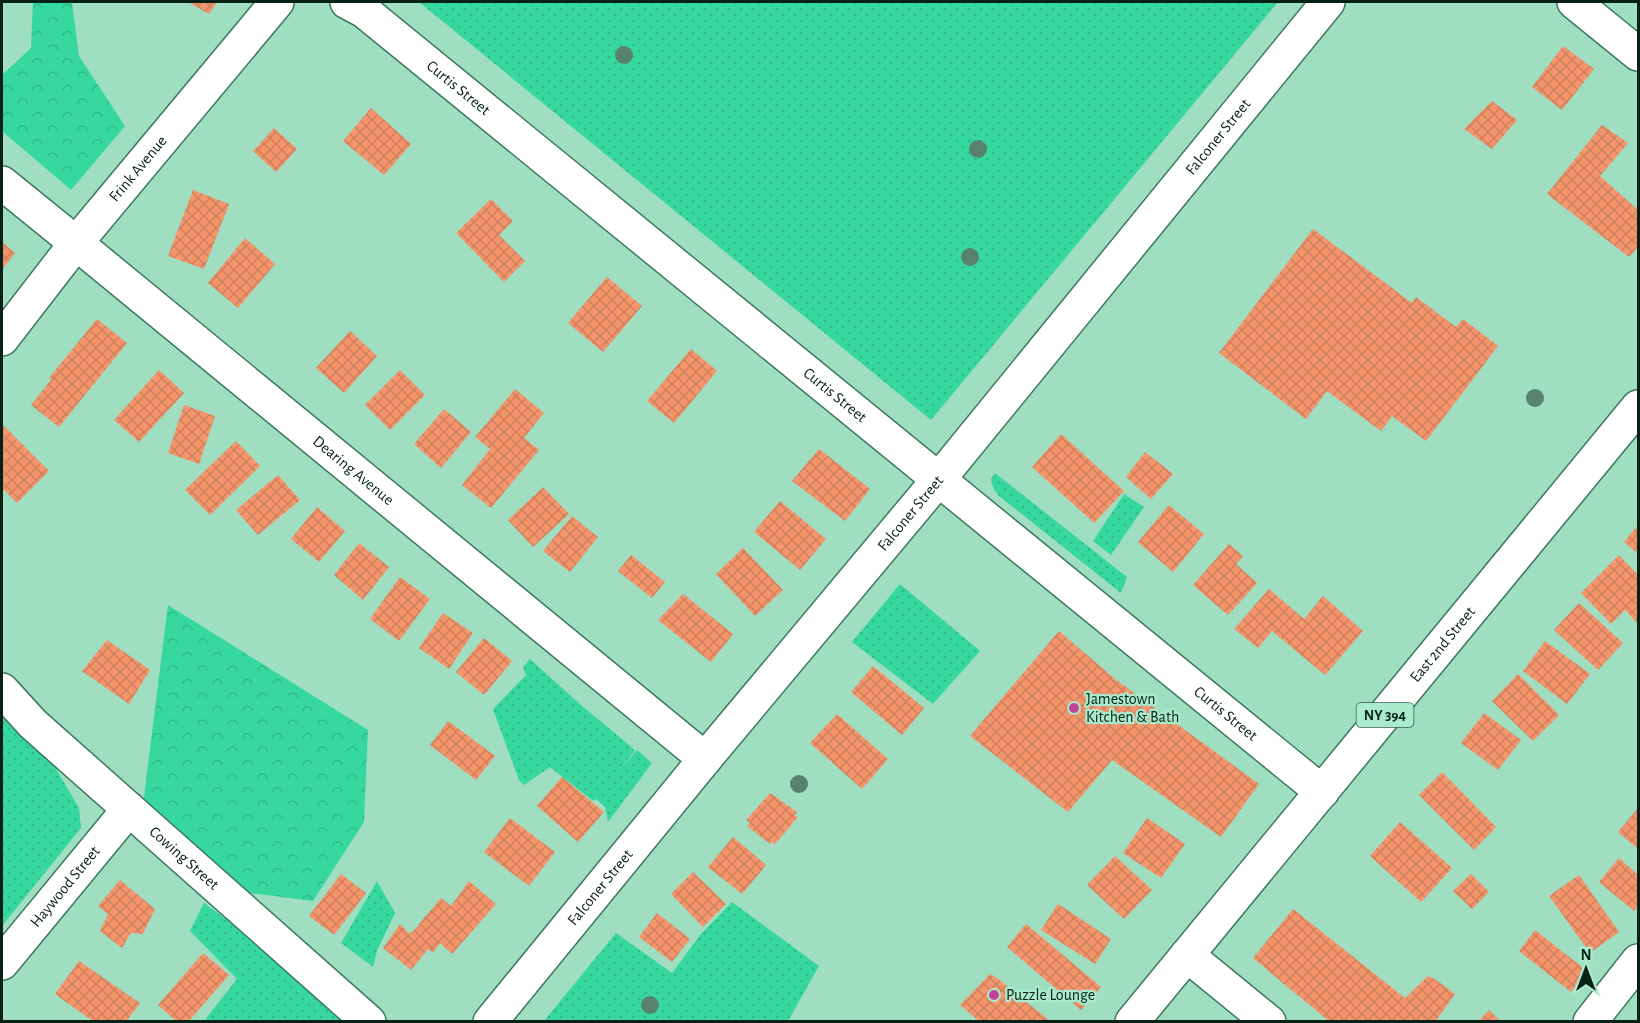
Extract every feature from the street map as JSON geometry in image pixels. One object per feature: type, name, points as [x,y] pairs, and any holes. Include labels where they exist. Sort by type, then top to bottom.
[{"type":"street","name":"Frink Avenue","points":[[2,339],[76,243],[276,2]]},
{"type":"street","name":"Curtis Street","points":[[347,2],[364,11],[1322,792]]},
{"type":"street","name":"Falconer Street","points":[[490,1022],[1328,2]]},
{"type":"street","points":[[1574,2],[1638,54]]},
{"type":"street","name":"Dearing Avenue","points":[[2,183],[705,759]]},
{"type":"street","name":"East 2nd Street","points":[[1132,1022],[1638,407]]},
{"type":"street","name":"Cowing Street","points":[[2,690],[33,724],[369,1022]]},
{"type":"street","name":"Haywood Street","points":[[2,963],[129,809]]},
{"type":"street","points":[[1187,955],[1269,1022]]},
{"type":"street","points":[[1590,1022],[1638,961]]},
{"type":"green space","points":[[33,2],[72,2],[79,56],[125,126],[71,190],[2,131],[2,75],[31,48]]},
{"type":"green space","points":[[419,2],[1278,2],[931,420]]},
{"type":"green space","points":[[995,473],[1127,577],[1121,593],[999,496],[991,481]]},
{"type":"green space","points":[[1124,494],[1144,507],[1111,555],[1093,541]]},
{"type":"green space","points":[[900,584],[980,651],[933,704],[852,642]]},
{"type":"green space","points":[[168,605],[368,730],[364,822],[313,901],[250,893],[143,805]]},
{"type":"green space","points":[[530,659],[635,750],[621,768],[637,750],[652,763],[608,822],[605,807],[596,799],[593,801],[550,767],[524,785],[519,780],[493,709],[526,675],[523,667]]},
{"type":"green space","points":[[2,708],[46,752],[79,808],[81,828],[2,926]]},
{"type":"green space","points":[[377,881],[395,913],[377,951],[373,967],[341,943]]},
{"type":"green space","points":[[732,902],[819,966],[788,1021],[544,1021],[616,933],[672,973],[701,934]]},
{"type":"green space","points":[[204,903],[262,946],[346,1021],[204,1021],[237,979],[190,931]]},
{"type":"building","points":[[188,2],[217,2],[209,14]]},
{"type":"building","points":[[1563,46],[1594,69],[1562,110],[1532,87]]},
{"type":"building","points":[[1492,101],[1517,120],[1492,149],[1464,129]]},
{"type":"building","points":[[371,108],[411,144],[384,175],[343,141]]},
{"type":"building","points":[[1602,125],[1628,143],[1600,176],[1638,210],[1638,247],[1629,257],[1547,194]]},
{"type":"building","points":[[274,128],[297,149],[276,172],[253,151]]},
{"type":"building","points":[[193,190],[229,204],[204,269],[168,256]]},
{"type":"building","points":[[491,199],[513,221],[499,235],[525,261],[504,282],[456,233]]},
{"type":"building","points":[[1313,229],[1412,303],[1416,297],[1456,327],[1463,319],[1498,346],[1426,441],[1392,416],[1381,431],[1327,391],[1306,419],[1219,353]]},
{"type":"building","points":[[245,238],[275,264],[238,308],[208,283]]},
{"type":"building","points":[[2,242],[15,253],[2,270]]},
{"type":"building","points":[[607,277],[642,306],[603,352],[568,323]]},
{"type":"building","points":[[97,319],[127,343],[59,427],[31,405],[51,380],[49,378]]},
{"type":"building","points":[[350,331],[377,356],[344,393],[316,368]]},
{"type":"building","points":[[691,349],[717,371],[674,423],[647,401]]},
{"type":"building","points":[[159,370],[184,393],[139,442],[114,420]]},
{"type":"building","points":[[400,370],[425,395],[390,430],[365,405]]},
{"type":"building","points":[[515,389],[544,413],[524,438],[539,450],[491,508],[462,485],[490,449],[475,437]]},
{"type":"building","points":[[184,405],[215,416],[199,464],[168,453]]},
{"type":"building","points":[[444,409],[471,432],[441,468],[414,444]]},
{"type":"building","points":[[2,424],[49,471],[17,503],[2,488]]},
{"type":"building","points":[[1061,434],[1124,491],[1094,523],[1032,467]]},
{"type":"building","points":[[236,441],[260,466],[210,515],[185,490]]},
{"type":"building","points":[[819,449],[870,489],[845,521],[792,481]]},
{"type":"building","points":[[1145,452],[1173,474],[1151,499],[1126,477]]},
{"type":"building","points":[[278,475],[300,500],[258,535],[236,510]]},
{"type":"building","points":[[543,487],[569,514],[533,547],[508,520]]},
{"type":"building","points":[[780,501],[826,539],[800,570],[754,532]]},
{"type":"building","points":[[1169,505],[1204,534],[1173,572],[1138,542]]},
{"type":"building","points":[[317,507],[345,531],[319,562],[291,539]]},
{"type":"building","points":[[572,516],[598,537],[570,572],[543,551]]},
{"type":"building","points":[[1638,525],[1638,554],[1624,542]]},
{"type":"building","points":[[359,543],[389,567],[363,600],[334,575]]},
{"type":"building","points":[[1229,544],[1243,556],[1236,564],[1257,583],[1228,615],[1193,585]]},
{"type":"building","points":[[743,548],[783,590],[755,616],[716,574]]},
{"type":"building","points":[[631,555],[665,582],[652,598],[618,571]]},
{"type":"building","points":[[1619,555],[1638,575],[1638,624],[1625,610],[1611,624],[1581,593]]},
{"type":"building","points":[[400,577],[430,599],[399,641],[370,619]]},
{"type":"building","points":[[1269,589],[1304,619],[1323,596],[1363,631],[1325,675],[1272,631],[1258,648],[1234,629]]},
{"type":"building","points":[[683,594],[733,634],[711,662],[658,620]]},
{"type":"building","points":[[1579,603],[1623,643],[1598,670],[1554,630]]},
{"type":"building","points":[[443,613],[473,633],[449,669],[419,648]]},
{"type":"building","name":"Jamestown Kitchen & Bath","points":[[1059,631],[1115,679],[1259,784],[1221,837],[1112,760],[1068,812],[970,736]]},
{"type":"building","points":[[484,638],[512,661],[484,695],[456,672]]},
{"type":"building","points":[[107,640],[150,670],[129,704],[82,671]]},
{"type":"building","points":[[1545,641],[1590,674],[1567,704],[1523,671]]},
{"type":"building","points":[[873,666],[924,708],[902,735],[851,692]]},
{"type":"building","points":[[1518,674],[1559,715],[1533,741],[1492,701]]},
{"type":"building","points":[[1484,713],[1521,740],[1498,770],[1461,743]]},
{"type":"building","points":[[837,714],[888,759],[862,789],[810,743]]},
{"type":"building","points":[[448,721],[495,756],[476,780],[430,745]]},
{"type":"building","points":[[1442,772],[1496,827],[1474,850],[1419,795]]},
{"type":"building","points":[[562,777],[604,812],[578,842],[537,806]]},
{"type":"building","points":[[770,793],[797,812],[794,815],[798,817],[774,845],[772,841],[770,844],[747,826],[750,823],[746,820]]},
{"type":"building","points":[[1638,808],[1638,849],[1618,832]]},
{"type":"building","points":[[510,818],[555,852],[529,886],[484,852]]},
{"type":"building","points":[[1147,818],[1185,844],[1161,878],[1123,853]]},
{"type":"building","points":[[1400,822],[1452,868],[1421,902],[1370,856]]},
{"type":"building","points":[[733,837],[766,865],[742,894],[708,867]]},
{"type":"building","points":[[1115,856],[1152,890],[1124,919],[1087,885]]},
{"type":"building","points":[[1619,858],[1638,875],[1638,905],[1634,911],[1599,882]]},
{"type":"building","points":[[693,872],[726,904],[703,927],[671,894]]},
{"type":"building","points":[[341,874],[366,893],[334,935],[309,916]]},
{"type":"building","points":[[1471,874],[1489,892],[1472,909],[1453,891]]},
{"type":"building","points":[[1579,875],[1619,932],[1590,953],[1549,896]]},
{"type":"building","points":[[120,880],[155,909],[143,934],[131,933],[122,948],[100,931],[108,914],[98,906]]},
{"type":"building","points":[[469,881],[496,904],[452,954],[440,943],[433,953],[428,949],[411,970],[383,948],[400,924],[410,934],[441,898],[451,906]]},
{"type":"building","points":[[1058,904],[1111,939],[1095,964],[1041,930]]},
{"type":"building","points":[[1293,909],[1405,998],[1428,976],[1455,994],[1435,1022],[1330,1022],[1253,958]]},
{"type":"building","points":[[657,913],[690,939],[672,962],[639,937]]},
{"type":"building","points":[[1026,924],[1101,987],[1081,1010],[1007,947]]},
{"type":"building","points":[[1535,930],[1587,971],[1571,992],[1519,951]]},
{"type":"building","points":[[203,953],[229,975],[188,1022],[177,1022],[158,1005]]},
{"type":"building","points":[[79,961],[140,1003],[126,1022],[94,1022],[55,994]]},
{"type":"building","name":"Puzzle Lounge","points":[[990,974],[1051,1022],[980,1022],[960,1005]]},
{"type":"building","points":[[1489,1010],[1501,1022],[1478,1022]]},
{"type":"place","name":"Jamestown Kitchen & Bath","points":[[1074,708]]},
{"type":"place","name":"Puzzle Lounge","points":[[994,995]]}]
